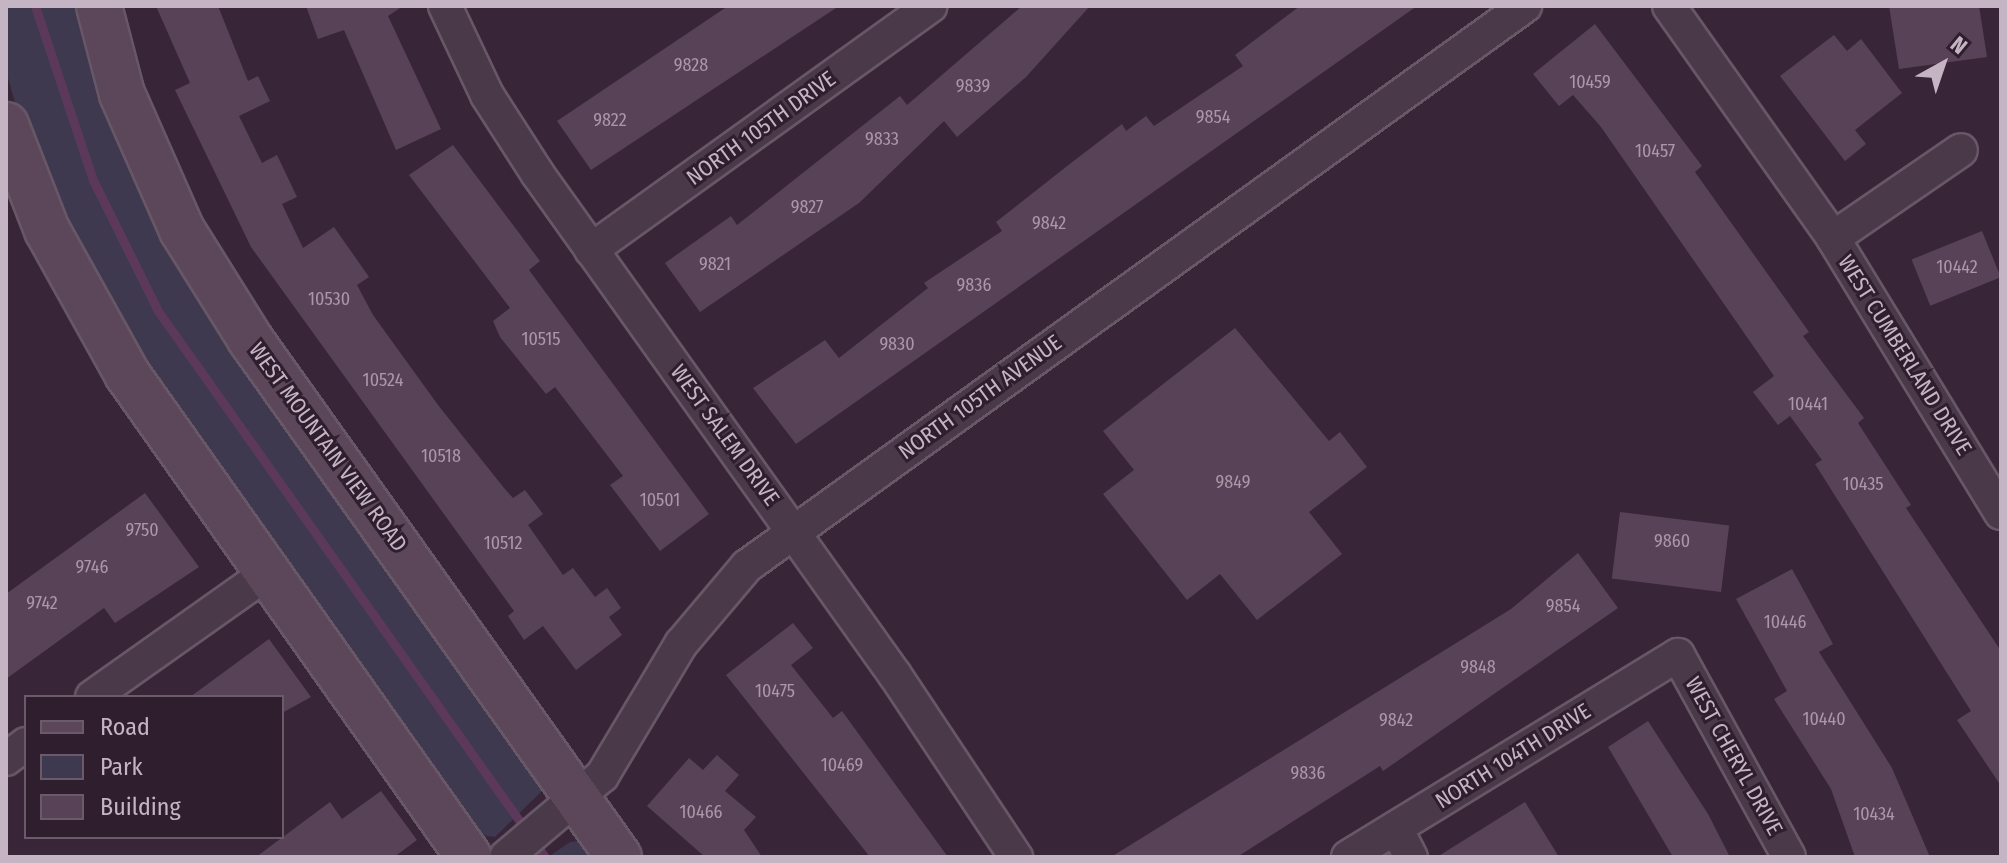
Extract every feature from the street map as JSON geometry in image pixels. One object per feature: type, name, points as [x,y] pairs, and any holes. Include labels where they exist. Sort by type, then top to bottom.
[{"type":"street","name":"WEST MOUNTAIN VIEW ROAD","points":[[99,6],[122,94],[182,230],[250,339],[619,857]]},
{"type":"street","name":"WEST SALEM DRIVE","points":[[445,6],[487,95],[591,250],[793,530],[1016,857]]},
{"type":"street","name":"NORTH 105TH DRIVE","points":[[591,250],[931,6]]},
{"type":"street","name":"NORTH 105TH AVENUE","points":[[506,857],[579,800],[620,751],[699,618],[747,566],[1525,6]]},
{"type":"street","name":"WEST CUMBERLAND DRIVE","points":[[1669,6],[1833,238],[2001,513]]},
{"type":"street","points":[[6,125],[47,230],[119,360],[264,575],[469,857]]},
{"type":"street","name":"WEST CUMBERLAND DRIVE","points":[[1833,238],[1961,150]]},
{"type":"street","points":[[95,695],[264,575]]},
{"type":"street","name":"NORTH 104TH DRIVE","points":[[1348,857],[1678,655]]},
{"type":"street","name":"WEST CHERYL DRIVE","points":[[1678,655],[1789,857]]},
{"type":"street","points":[[6,759],[24,746]]},
{"type":"street","points":[[1396,828],[1411,857]]},
{"type":"green space","points":[[6,6],[86,6],[97,48],[544,789],[495,837],[480,835],[230,493],[100,296],[18,113],[6,71]]},
{"type":"green space","points":[[579,841],[604,857],[548,857],[570,842]]},
{"type":"building","points":[[156,6],[218,6],[248,81],[258,76],[270,101],[239,116],[262,163],[277,155],[297,197],[282,204],[303,248],[334,227],[369,277],[357,285],[373,315],[438,405],[513,498],[525,490],[543,514],[528,525],[563,575],[573,568],[595,597],[607,588],[621,608],[609,617],[622,635],[576,670],[543,626],[524,640],[508,616],[514,611],[251,247],[175,90],[190,83]]},
{"type":"building","points":[[306,6],[403,6],[388,16],[441,129],[396,150],[344,30],[318,39]]},
{"type":"building","points":[[728,6],[839,6],[591,170],[557,121]]},
{"type":"building","points":[[1022,6],[1090,6],[1026,77],[957,137],[944,121],[859,203],[700,312],[665,263],[731,216],[737,225],[900,96],[907,105]]},
{"type":"building","points":[[1300,6],[1417,6],[796,444],[753,388],[825,340],[839,358],[928,288],[924,283],[1002,231],[996,222],[1122,124],[1126,131],[1146,116],[1154,126],[1243,66],[1235,55]]},
{"type":"building","points":[[1889,6],[1979,6],[1987,57],[1899,69]]},
{"type":"building","points":[[1595,24],[1702,166],[1695,172],[1809,332],[1803,336],[1864,418],[1858,423],[1911,505],[1906,508],[2001,651],[2001,786],[1957,720],[1971,711],[1815,464],[1822,460],[1790,416],[1778,425],[1753,392],[1774,376],[1601,127],[1573,95],[1559,106],[1533,74]]},
{"type":"building","points":[[1834,35],[1847,51],[1861,39],[1902,93],[1855,130],[1866,144],[1845,161],[1780,76]]},
{"type":"building","points":[[453,145],[540,261],[529,270],[709,514],[660,551],[610,485],[623,476],[555,387],[546,394],[500,337],[493,321],[510,308],[409,175]]},
{"type":"building","points":[[1982,231],[2001,277],[1930,306],[1912,259]]},
{"type":"building","points":[[1235,328],[1329,441],[1340,432],[1367,467],[1309,512],[1342,554],[1257,620],[1220,574],[1187,600],[1103,494],[1134,470],[1103,431]]},
{"type":"building","points":[[145,493],[199,567],[115,623],[104,608],[6,679],[6,594]]},
{"type":"building","points":[[1620,512],[1729,525],[1721,592],[1612,579]]},
{"type":"building","points":[[1578,553],[1618,608],[1383,771],[1380,766],[1237,857],[1111,857],[1511,609]]},
{"type":"building","points":[[1792,569],[1833,644],[1819,652],[1892,768],[1930,857],[1855,857],[1831,789],[1774,699],[1787,691],[1736,599]]},
{"type":"building","points":[[793,623],[813,648],[791,665],[833,718],[842,711],[948,857],[870,857],[726,675]]},
{"type":"building","points":[[269,639],[311,697],[284,712],[284,695],[193,695]]},
{"type":"building","points":[[1648,721],[1708,814],[1730,857],[1673,857],[1608,747]]},
{"type":"building","points":[[717,755],[739,775],[725,791],[756,817],[744,830],[762,857],[705,857],[647,806],[689,758],[703,770]]},
{"type":"building","points":[[381,791],[417,840],[394,857],[256,857],[330,802],[342,819]]},
{"type":"building","points":[[1525,802],[1559,857],[1437,857]]},
{"type":"waterway","points":[[35,6],[93,180],[158,311],[545,857]]}]
